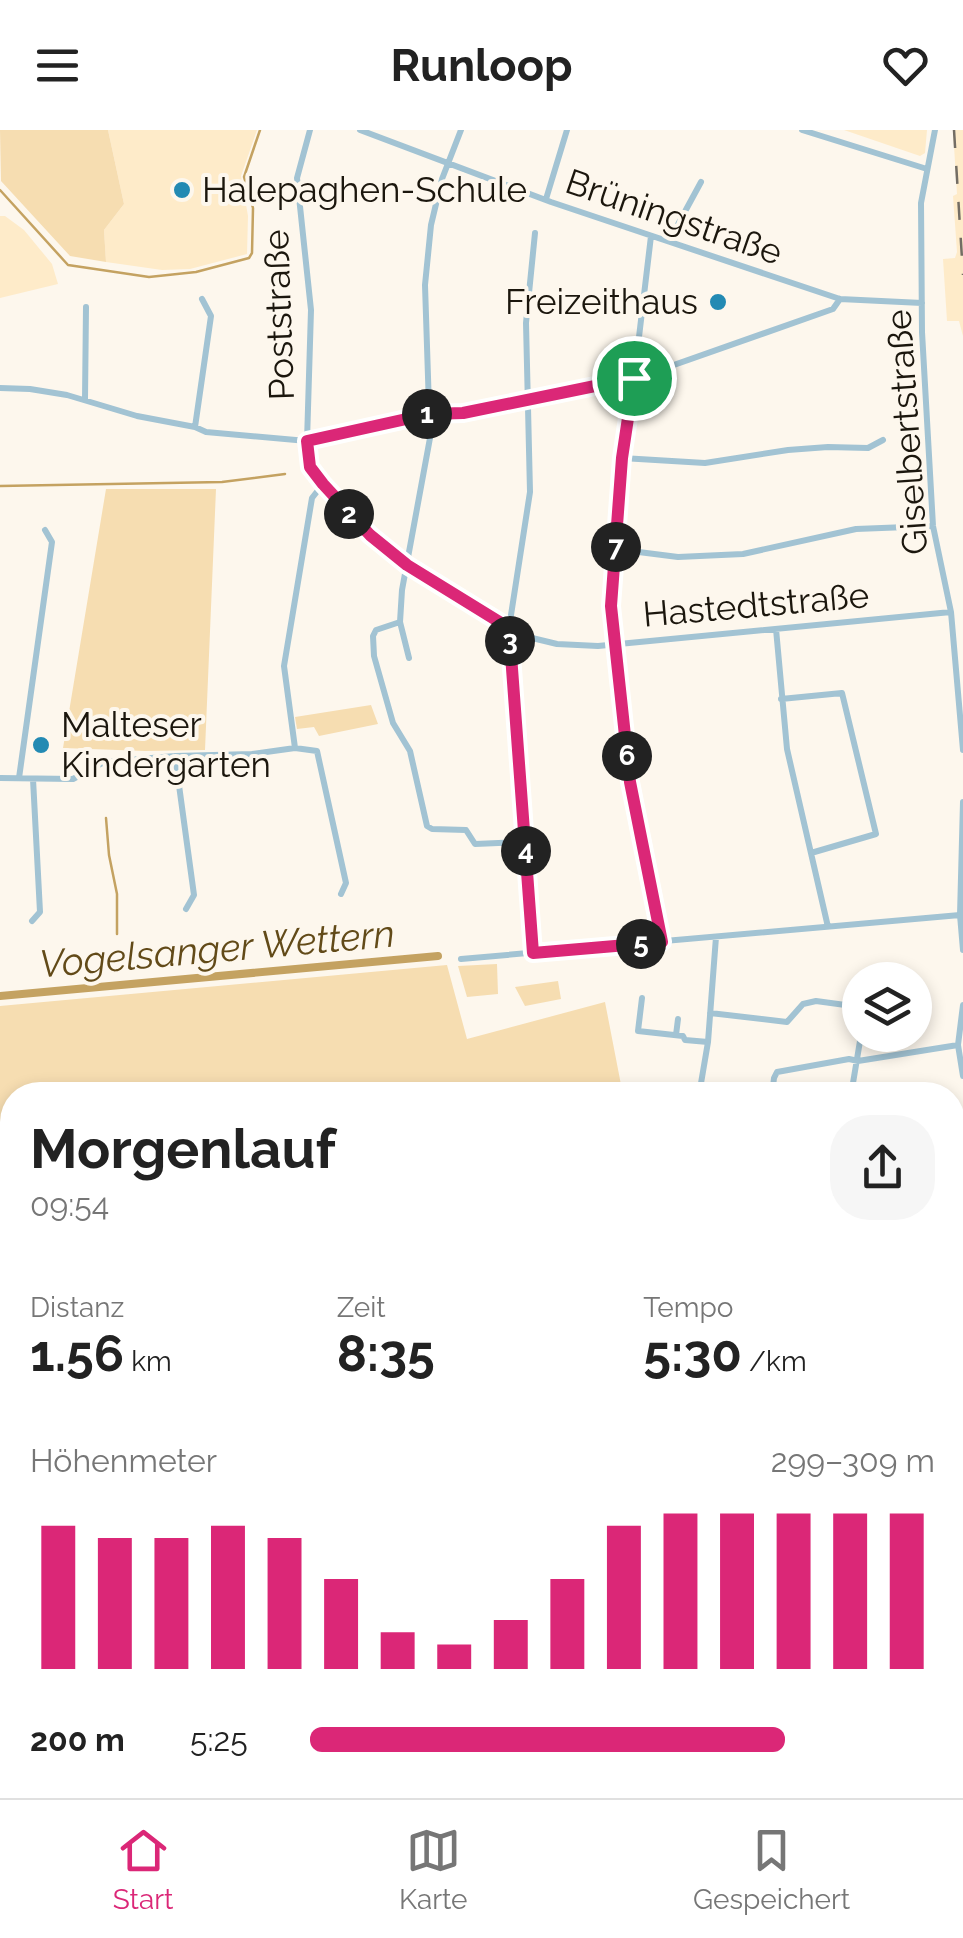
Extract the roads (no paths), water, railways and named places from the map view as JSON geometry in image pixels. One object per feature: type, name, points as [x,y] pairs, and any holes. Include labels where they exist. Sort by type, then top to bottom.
[{"type":"street","name":"Poststraße","points":[[307,441],[310,310],[297,178],[310,130]]},
{"type":"street","name":"Brüningstraße","points":[[360,130],[651,236],[840,299],[922,303]]},
{"type":"street","points":[[409,658],[400,622],[402,590],[430,438],[425,284],[431,225],[461,130]]},
{"type":"street","points":[[546,199],[568,130]]},
{"type":"street","points":[[802,130],[926,169]]},
{"type":"street","name":"Giselbertstraße","points":[[935,130],[922,203],[922,303],[933,526],[950,612],[963,750]]},
{"type":"street","points":[[669,242],[701,182]]},
{"type":"street","points":[[533,953],[509,628],[530,492],[526,323],[536,234]]},
{"type":"street","points":[[651,236],[622,458],[611,606],[630,782],[662,942]]},
{"type":"street","points":[[195,428],[211,316],[202,299]]},
{"type":"street","points":[[0,388],[85,399],[206,432],[307,441],[429,414],[463,413],[634,378],[832,309],[840,299]]},
{"type":"street","points":[[85,399],[86,308]]},
{"type":"street","points":[[622,458],[705,463],[811,448],[868,448],[883,440]]},
{"type":"street","points":[[295,748],[284,666],[312,498],[323,484],[310,467],[307,441]]},
{"type":"street","name":"Hastedtstraße","points":[[323,484],[370,535],[407,565],[509,628],[557,644],[598,646],[950,612]]},
{"type":"street","points":[[616,549],[678,558],[710,557],[743,554],[856,529],[933,526]]},
{"type":"street","points":[[20,778],[52,542],[45,530]]},
{"type":"street","points":[[400,622],[376,630],[374,656],[391,717],[410,751],[428,826],[466,830],[474,844],[525,842]]},
{"type":"street","points":[[776,629],[787,749],[828,928]]},
{"type":"street","points":[[781,699],[842,693],[876,834],[811,853]]},
{"type":"street","points":[[0,778],[73,780],[104,762],[295,748],[317,751],[346,883],[341,894]]},
{"type":"street","points":[[175,756],[194,895],[186,908]]},
{"type":"street","points":[[32,922],[40,912],[33,779]]},
{"type":"street","points":[[963,802],[963,950]]},
{"type":"street","points":[[461,959],[960,915]]},
{"type":"street","points":[[702,1082],[716,937]]},
{"type":"street","points":[[642,998],[638,1030],[708,1042]]},
{"type":"street","points":[[710,1012],[787,1022],[803,1004],[816,1001],[842,1005]]},
{"type":"street","points":[[963,1005],[958,1045],[963,1076]]},
{"type":"street","points":[[676,1035],[678,1019]]},
{"type":"street","points":[[774,1082],[778,1072],[958,1045]]},
{"type":"street","points":[[854,1082],[859,1052]]},
{"type":"waterway","points":[[0,190],[68,265],[149,277],[196,272],[249,258],[252,253],[253,208],[244,177],[260,130]]},
{"type":"waterway","points":[[0,486],[222,482],[285,474]]},
{"type":"waterway","points":[[106,818],[117,894],[117,934]]},
{"type":"waterway","name":"Vogelsanger Wettern","points":[[0,996],[438,956]]},
{"type":"railway","points":[[954,130],[963,275]]},
{"type":"place","name":"Halepaghen-Schule","points":[[182,190]]},
{"type":"place","name":"Freizeithaus","points":[[718,302]]},
{"type":"place","name":"Malteser Kindergarten","points":[[41,745]]}]
